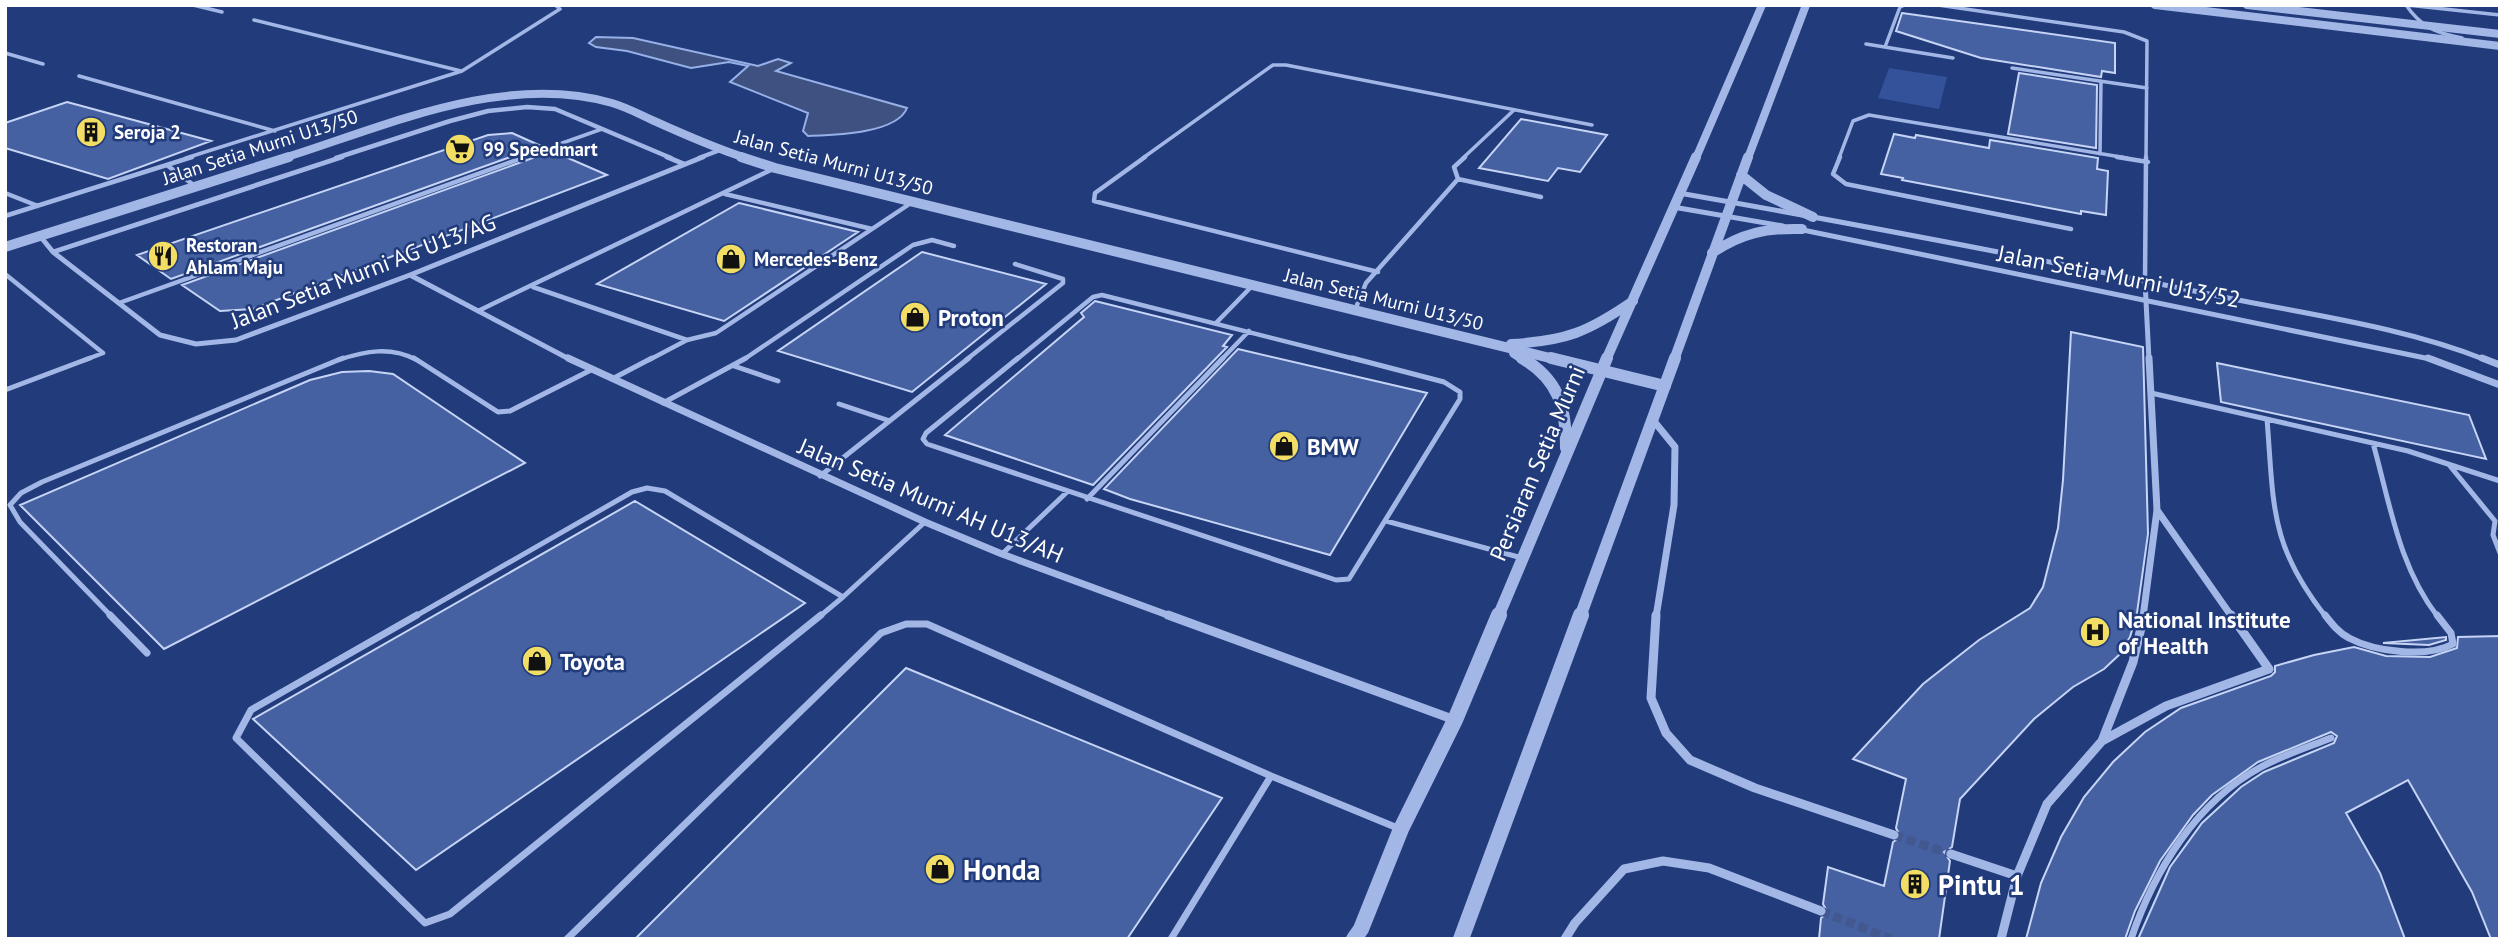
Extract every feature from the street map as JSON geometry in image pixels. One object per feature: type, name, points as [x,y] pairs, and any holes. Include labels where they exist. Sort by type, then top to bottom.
[{"type":"street","name":"Persiaran Setia Murni","points":[[1354,939],[1361,929],[1401,829],[1455,720],[1601,370],[1762,5]]},
{"type":"street","points":[[1461,939],[1712,253],[1806,5]]},
{"type":"street","points":[[2155,5],[2500,46]]},
{"type":"street","points":[[2247,5],[2500,34]]},
{"type":"street","name":"Jalan Setia Murni U13/50","points":[[5,247],[443,108],[508,96],[561,94],[613,103],[720,149],[775,168],[1665,386]]},
{"type":"street","points":[[53,252],[450,121],[488,111],[527,107],[555,109],[684,164]]},
{"type":"street","name":"Jalan Setia Murni AG U13/AG","points":[[40,236],[53,252],[160,335],[196,344],[236,340],[410,275],[720,149]]},
{"type":"street","points":[[1741,175],[1776,203],[1813,217]]},
{"type":"street","name":"Jalan Setia Murni U13/52","points":[[1679,193],[2145,281],[2434,342],[2500,365]]},
{"type":"street","name":"Jalan Setia Murni U13/52","points":[[1673,207],[1802,229],[2433,359],[2500,385]]},
{"type":"street","points":[[1712,253],[1738,235],[1753,230],[1802,229]]},
{"type":"street","name":"Jalan Setia Murni AH U13/AH","points":[[410,275],[591,370],[925,522],[1002,554],[1455,720]]},
{"type":"street","points":[[2001,939],[2017,876],[2047,804],[2102,741],[2133,662],[2140,631],[2157,510],[2145,281]]},
{"type":"street","points":[[1497,344],[1571,338],[1593,329],[1634,300]]},
{"type":"street","points":[[1497,344],[1534,365],[1553,380],[1567,415],[1566,455]]},
{"type":"street","points":[[1653,420],[1675,447],[1674,505],[1653,634],[1651,698],[1666,733],[1690,760],[1755,788],[1895,835]]},
{"type":"street","points":[[2102,741],[2166,706],[2269,668],[2157,510]]},
{"type":"street","points":[[1951,854],[2017,876]]},
{"type":"street","points":[[1565,939],[1575,923],[1624,869],[1663,861],[1709,868],[1822,911]]},
{"type":"lane","points":[[193,5],[222,12]]},
{"type":"lane","points":[[5,216],[462,71],[559,9],[555,5]]},
{"type":"lane","points":[[1885,47],[1900,6],[1905,5]]},
{"type":"lane","points":[[1938,5],[2136,34],[2147,41],[2145,281]]},
{"type":"lane","points":[[2407,5],[2418,25],[2435,32],[2500,46]]},
{"type":"lane","points":[[2407,5],[2500,15]]},
{"type":"lane","points":[[254,20],[462,71]]},
{"type":"lane","points":[[1866,44],[1953,58]]},
{"type":"lane","points":[[5,53],[43,64]]},
{"type":"lane","points":[[1378,272],[1100,203],[1094,201],[1095,192],[1272,65],[1286,65],[1592,125]]},
{"type":"lane","points":[[2012,68],[2147,88]]},
{"type":"lane","points":[[79,76],[276,131]]},
{"type":"lane","points":[[2100,154],[2101,81]]},
{"type":"lane","points":[[1458,179],[1454,167],[1514,110]]},
{"type":"lane","points":[[2071,229],[1867,190],[1846,184],[1833,174],[1853,121],[1869,116],[2148,162]]},
{"type":"lane","points":[[119,303],[602,129]]},
{"type":"lane","points":[[168,166],[195,186]]},
{"type":"lane","points":[[478,311],[533,287],[775,168]]},
{"type":"lane","points":[[1458,179],[1541,197]]},
{"type":"lane","points":[[1355,310],[1366,283],[1458,179]]},
{"type":"lane","points":[[5,193],[38,206]]},
{"type":"lane","points":[[725,194],[872,229]]},
{"type":"lane","points":[[611,379],[687,340],[716,333],[913,202]]},
{"type":"lane","points":[[663,403],[734,366],[913,245],[932,240],[954,246]]},
{"type":"lane","points":[[820,476],[1063,283],[1063,279],[1057,275],[1015,264]]},
{"type":"lane","points":[[5,274],[103,353],[5,390]]},
{"type":"lane","points":[[1216,323],[1254,285]]},
{"type":"lane","points":[[533,287],[687,340]]},
{"type":"lane","points":[[1110,295],[1216,323],[1444,382],[1460,393],[1460,400],[1349,579],[1336,580],[1087,499],[927,444],[923,439],[926,433],[1093,297],[1110,295]]},
{"type":"lane","points":[[1087,499],[1249,331]]},
{"type":"lane","points":[[146,653],[20,522],[10,505],[21,493],[330,362],[359,354],[384,350],[403,353],[498,412],[510,411],[591,370]]},
{"type":"lane","points":[[734,366],[778,381]]},
{"type":"lane","points":[[2151,393],[2372,443],[2500,481]]},
{"type":"lane","points":[[839,404],[890,421]]},
{"type":"lane","points":[[2267,419],[2275,508],[2283,546],[2308,589],[2333,623],[2346,636],[2376,647],[2403,652],[2445,649],[2453,644],[2451,633],[2421,595],[2407,568],[2372,443]]},
{"type":"lane","points":[[2449,464],[2495,521],[2493,535],[2500,553]]},
{"type":"lane","points":[[843,597],[665,491],[647,488],[632,492],[251,710],[236,737],[425,923],[450,914],[843,597],[925,522]]},
{"type":"lane","points":[[1002,554],[1067,492]]},
{"type":"lane","points":[[1386,521],[1522,558]]},
{"type":"lane","points":[[567,939],[881,633],[906,624],[927,624],[1271,776],[1401,829]]},
{"type":"lane","points":[[2131,939],[2157,879],[2180,841],[2212,803],[2259,768],[2331,738]]},
{"type":"lane","points":[[1171,939],[1271,776]]},
{"type":"shaded area","points":[[596,37],[633,38],[758,66],[778,59],[791,63],[776,71],[907,108],[901,117],[878,128],[847,134],[808,136],[803,131],[808,113],[730,82],[748,66],[729,62],[691,68],[627,51],[596,47],[589,43]]},
{"type":"shaded area","points":[[1889,68],[1947,77],[1939,109],[1878,98]]},
{"type":"building","points":[[1902,13],[2115,43],[2115,73],[2102,71],[2101,77],[1981,58],[1896,31]]},
{"type":"building","points":[[2019,73],[2097,85],[2096,148],[2008,134]]},
{"type":"building","name":"Seroja 2","points":[[67,102],[211,141],[108,179],[5,148],[5,123]]},
{"type":"building","points":[[1521,119],[1607,135],[1580,172],[1558,168],[1548,181],[1479,168]]},
{"type":"building","points":[[512,133],[541,146],[171,279],[137,255],[488,135]]},
{"type":"building","points":[[1894,134],[1915,138],[1916,135],[1989,148],[1990,140],[2098,158],[2097,169],[2108,171],[2106,215],[2081,211],[2081,214],[1881,174]]},
{"type":"building","points":[[552,151],[607,175],[253,309],[220,311],[182,285]]},
{"type":"building","name":"Mercedes-Benz","points":[[739,203],[858,232],[724,321],[597,284]]},
{"type":"building","name":"Proton","points":[[922,252],[1046,284],[912,392],[778,351]]},
{"type":"building","points":[[1095,301],[1232,335],[1223,346],[1227,347],[1093,485],[945,435],[1084,317],[1081,313]]},
{"type":"building","points":[[2071,332],[2143,347],[2148,534],[2137,613],[2130,637],[2120,654],[2104,669],[2073,687],[2034,719],[1960,799],[1952,847],[1944,852],[1950,861],[1939,939],[1819,939],[1821,918],[1828,913],[1823,904],[1828,867],[1884,886],[1893,842],[1901,837],[1896,828],[1906,779],[1853,759],[1923,684],[1979,640],[2030,608],[2043,587],[2058,528]]},
{"type":"building","name":"BMW","points":[[1238,349],[1427,393],[1330,555],[1130,499],[1104,489]]},
{"type":"building","points":[[2217,363],[2469,415],[2486,459],[2221,402]]},
{"type":"building","points":[[342,372],[393,374],[525,463],[164,649],[20,505],[310,380]]},
{"type":"building","name":"Toyota","points":[[635,501],[805,603],[416,870],[253,719]]},
{"type":"building","points":[[2500,636],[2500,939],[2491,939],[2472,892],[2408,780],[2346,813],[2380,873],[2405,939],[2138,939],[2170,867],[2202,823],[2241,787],[2264,772],[2334,743],[2337,736],[2331,732],[2258,762],[2212,795],[2193,815],[2160,861],[2135,911],[2125,939],[2026,939],[2041,883],[2061,837],[2084,797],[2113,762],[2145,732],[2181,708],[2271,676],[2275,672],[2275,666],[2314,655],[2354,647],[2386,656],[2430,657],[2457,648],[2458,637]]},
{"type":"building","points":[[2446,637],[2446,640],[2429,645],[2383,643]]},
{"type":"building","name":"Honda","points":[[906,668],[1222,798],[1127,939],[635,939]]},
{"type":"tunnel","points":[[1894,835],[1951,854]]},
{"type":"tunnel","points":[[1821,911],[1891,939]]},
{"type":"place","name":"Seroja 2","points":[[91,132]]},
{"type":"place","name":"99 Speedmart","points":[[460,149]]},
{"type":"place","name":"Restoran Ahlam Maju","points":[[163,256]]},
{"type":"place","name":"Mercedes-Benz","points":[[731,259]]},
{"type":"place","name":"Proton","points":[[915,317]]},
{"type":"place","name":"BMW","points":[[1284,446]]},
{"type":"place","name":"National Institute of Health","points":[[2095,632]]},
{"type":"place","name":"Toyota","points":[[537,661]]},
{"type":"place","name":"Honda","points":[[940,869]]},
{"type":"place","name":"Pintu 1","points":[[1915,884]]}]
